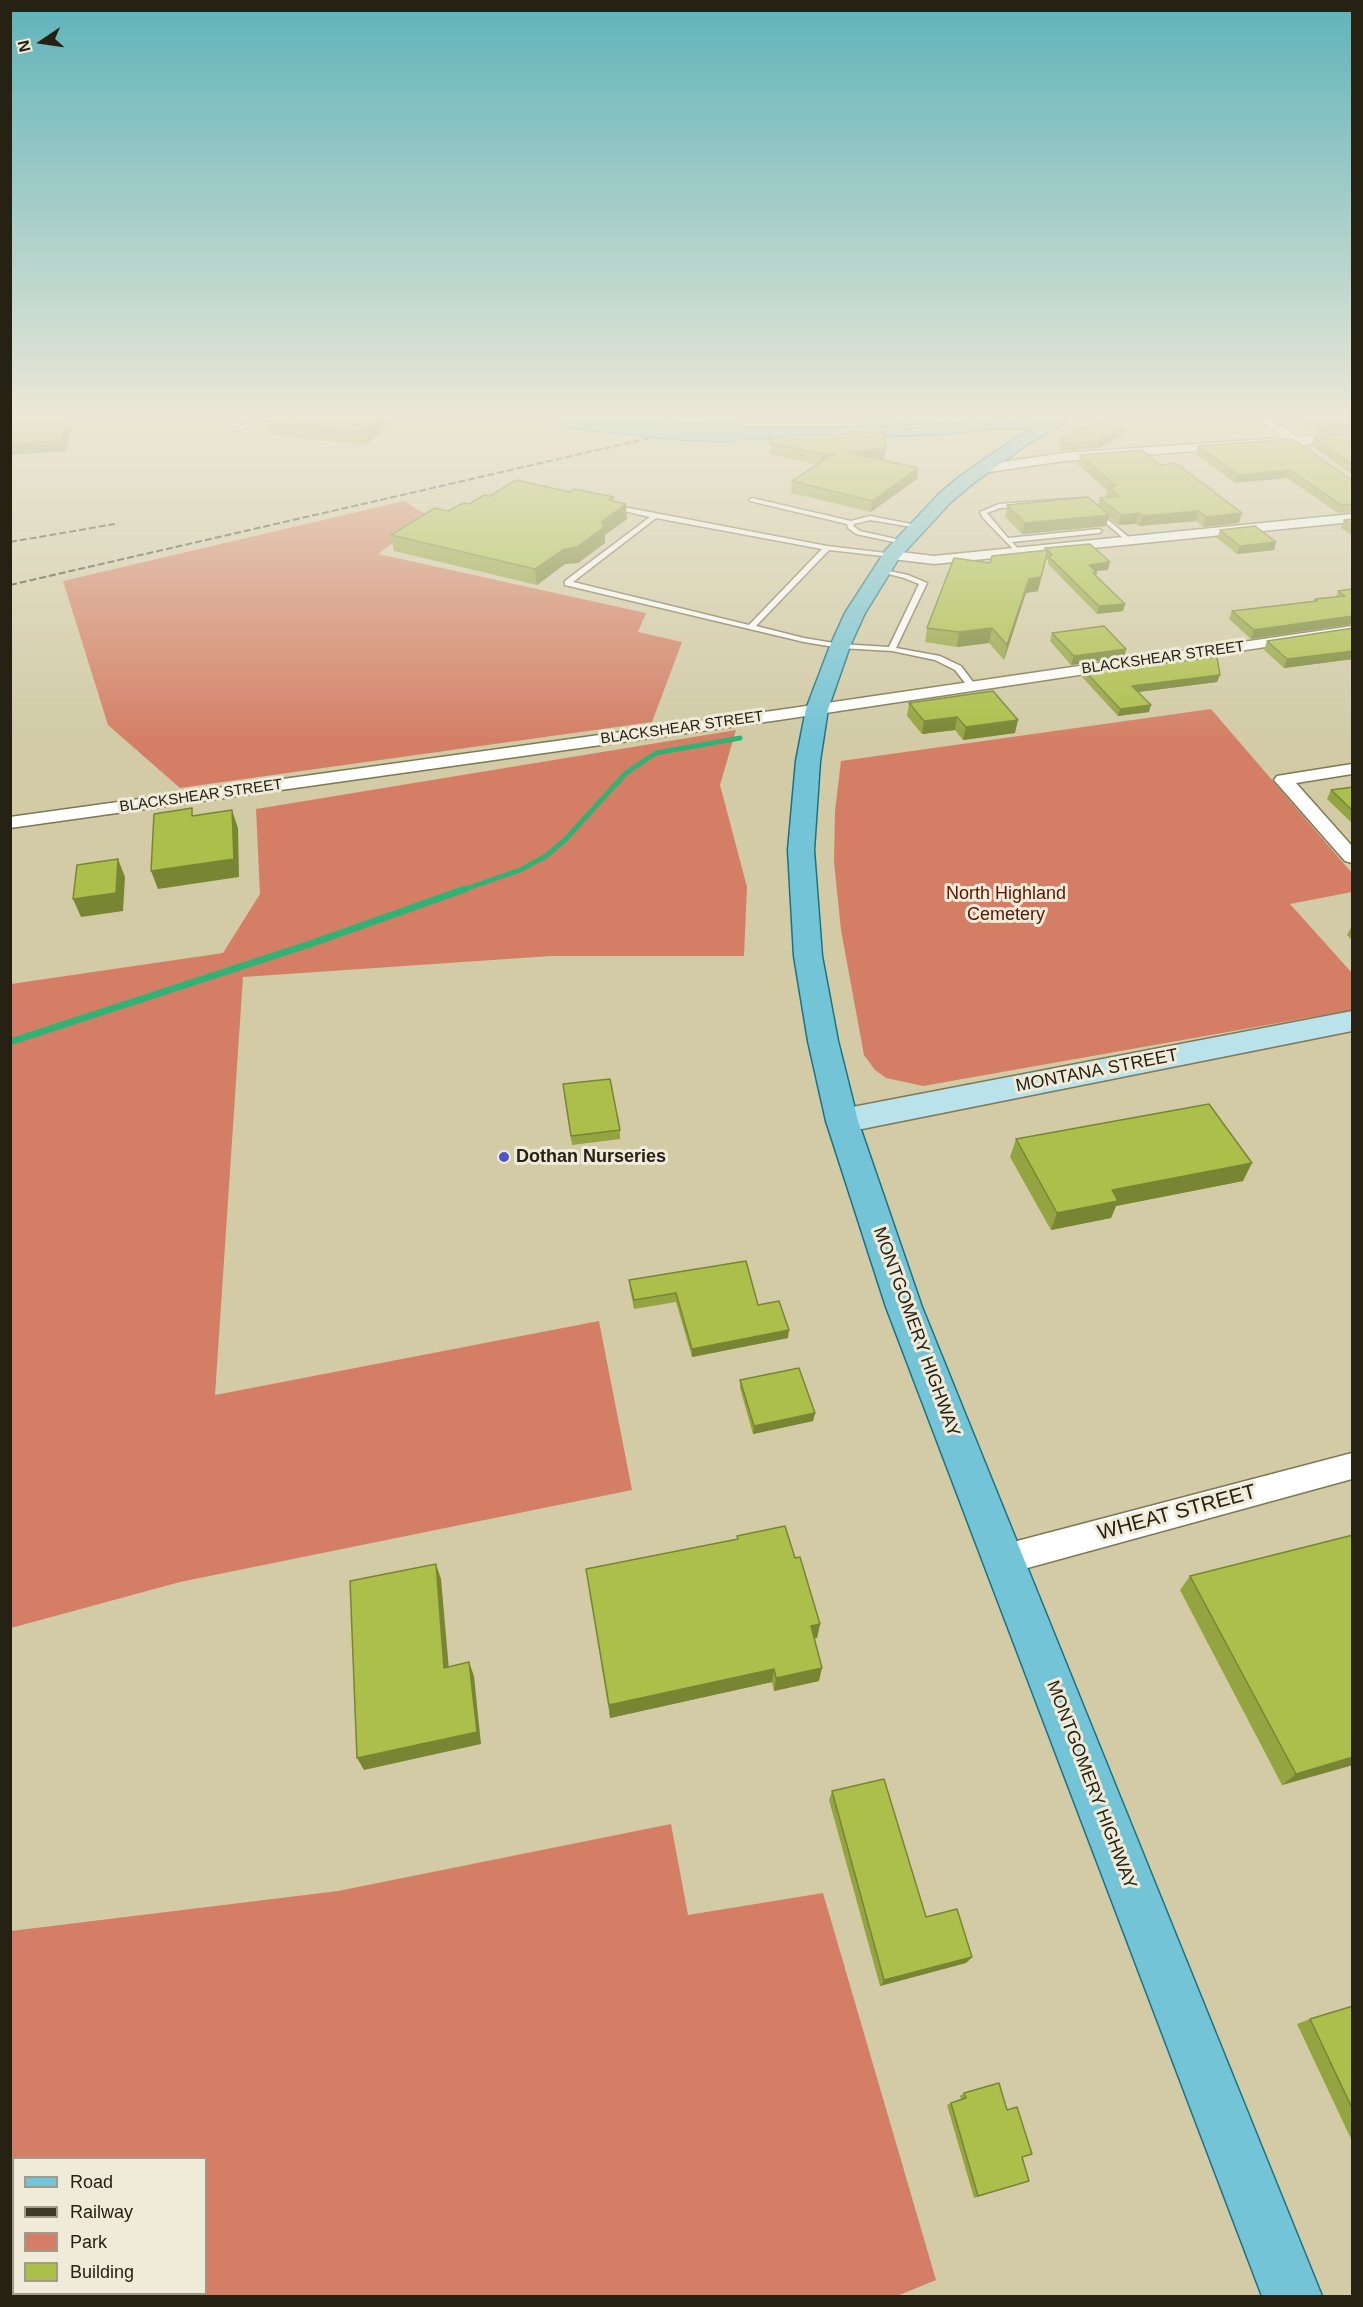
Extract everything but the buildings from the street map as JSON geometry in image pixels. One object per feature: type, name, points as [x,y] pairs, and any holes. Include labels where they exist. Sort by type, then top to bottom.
[{"type":"main road","name":"MONTGOMERY HIGHWAY","points":[[920,526],[898,549],[855,613],[840,646],[817,709],[802,817],[804,920],[815,1004],[842,1120],[904,1307],[1293,2296]]},
{"type":"street","points":[[898,549],[934,560],[1279,526]]},
{"type":"street","name":"BLACKSHEAR STREET","points":[[10,823],[817,709],[1353,630]]},
{"type":"street","points":[[1353,769],[1283,780],[1353,857]]},
{"type":"street","name":"MONTANA STREET","points":[[842,1120],[1353,1022]]},
{"type":"street","name":"WHEAT STREET","points":[[1002,1560],[1353,1466]]},
{"type":"lane","points":[[642,526],[568,583],[750,628],[840,646],[892,650],[937,658],[958,668],[972,686]]},
{"type":"lane","points":[[707,526],[827,548],[898,549]]},
{"type":"lane","points":[[850,526],[858,533],[898,549]]},
{"type":"lane","points":[[877,526],[898,549],[906,576],[923,583],[892,650]]},
{"type":"lane","points":[[993,526],[1018,552]]},
{"type":"lane","points":[[1113,526],[1130,541]]},
{"type":"lane","points":[[1007,540],[1099,531]]},
{"type":"lane","points":[[750,628],[827,548]]},
{"type":"green space","points":[[299,526],[416,526],[378,554],[646,613],[638,632],[682,642],[652,722],[180,788],[108,725],[63,581]]},
{"type":"green space","name":"North Highland Cemetery","points":[[1211,709],[1352,873],[1352,892],[1290,904],[1352,973],[1352,1010],[923,1086],[886,1078],[875,1070],[864,1055],[841,930],[834,862],[835,811],[841,761]]},
{"type":"green space","points":[[736,730],[720,785],[747,887],[744,956],[551,956],[243,977],[215,1395],[599,1321],[632,1490],[180,1582],[11,1628],[11,984],[223,953],[260,894],[256,809]]},
{"type":"green space","points":[[671,1824],[688,1915],[823,1893],[936,2280],[897,2296],[11,2296],[11,1931],[338,1891]]},
{"type":"waterway","points":[[460,891],[520,870],[546,856],[565,840],[626,773],[656,753],[740,738]]},
{"type":"waterway","points":[[10,1042],[310,944],[465,889]]},
{"type":"railway","points":[[10,542],[105,526]]},
{"type":"railway","points":[[10,585],[268,526]]},
{"type":"place","name":"Dothan Nurseries","points":[[504,1157]]}]
